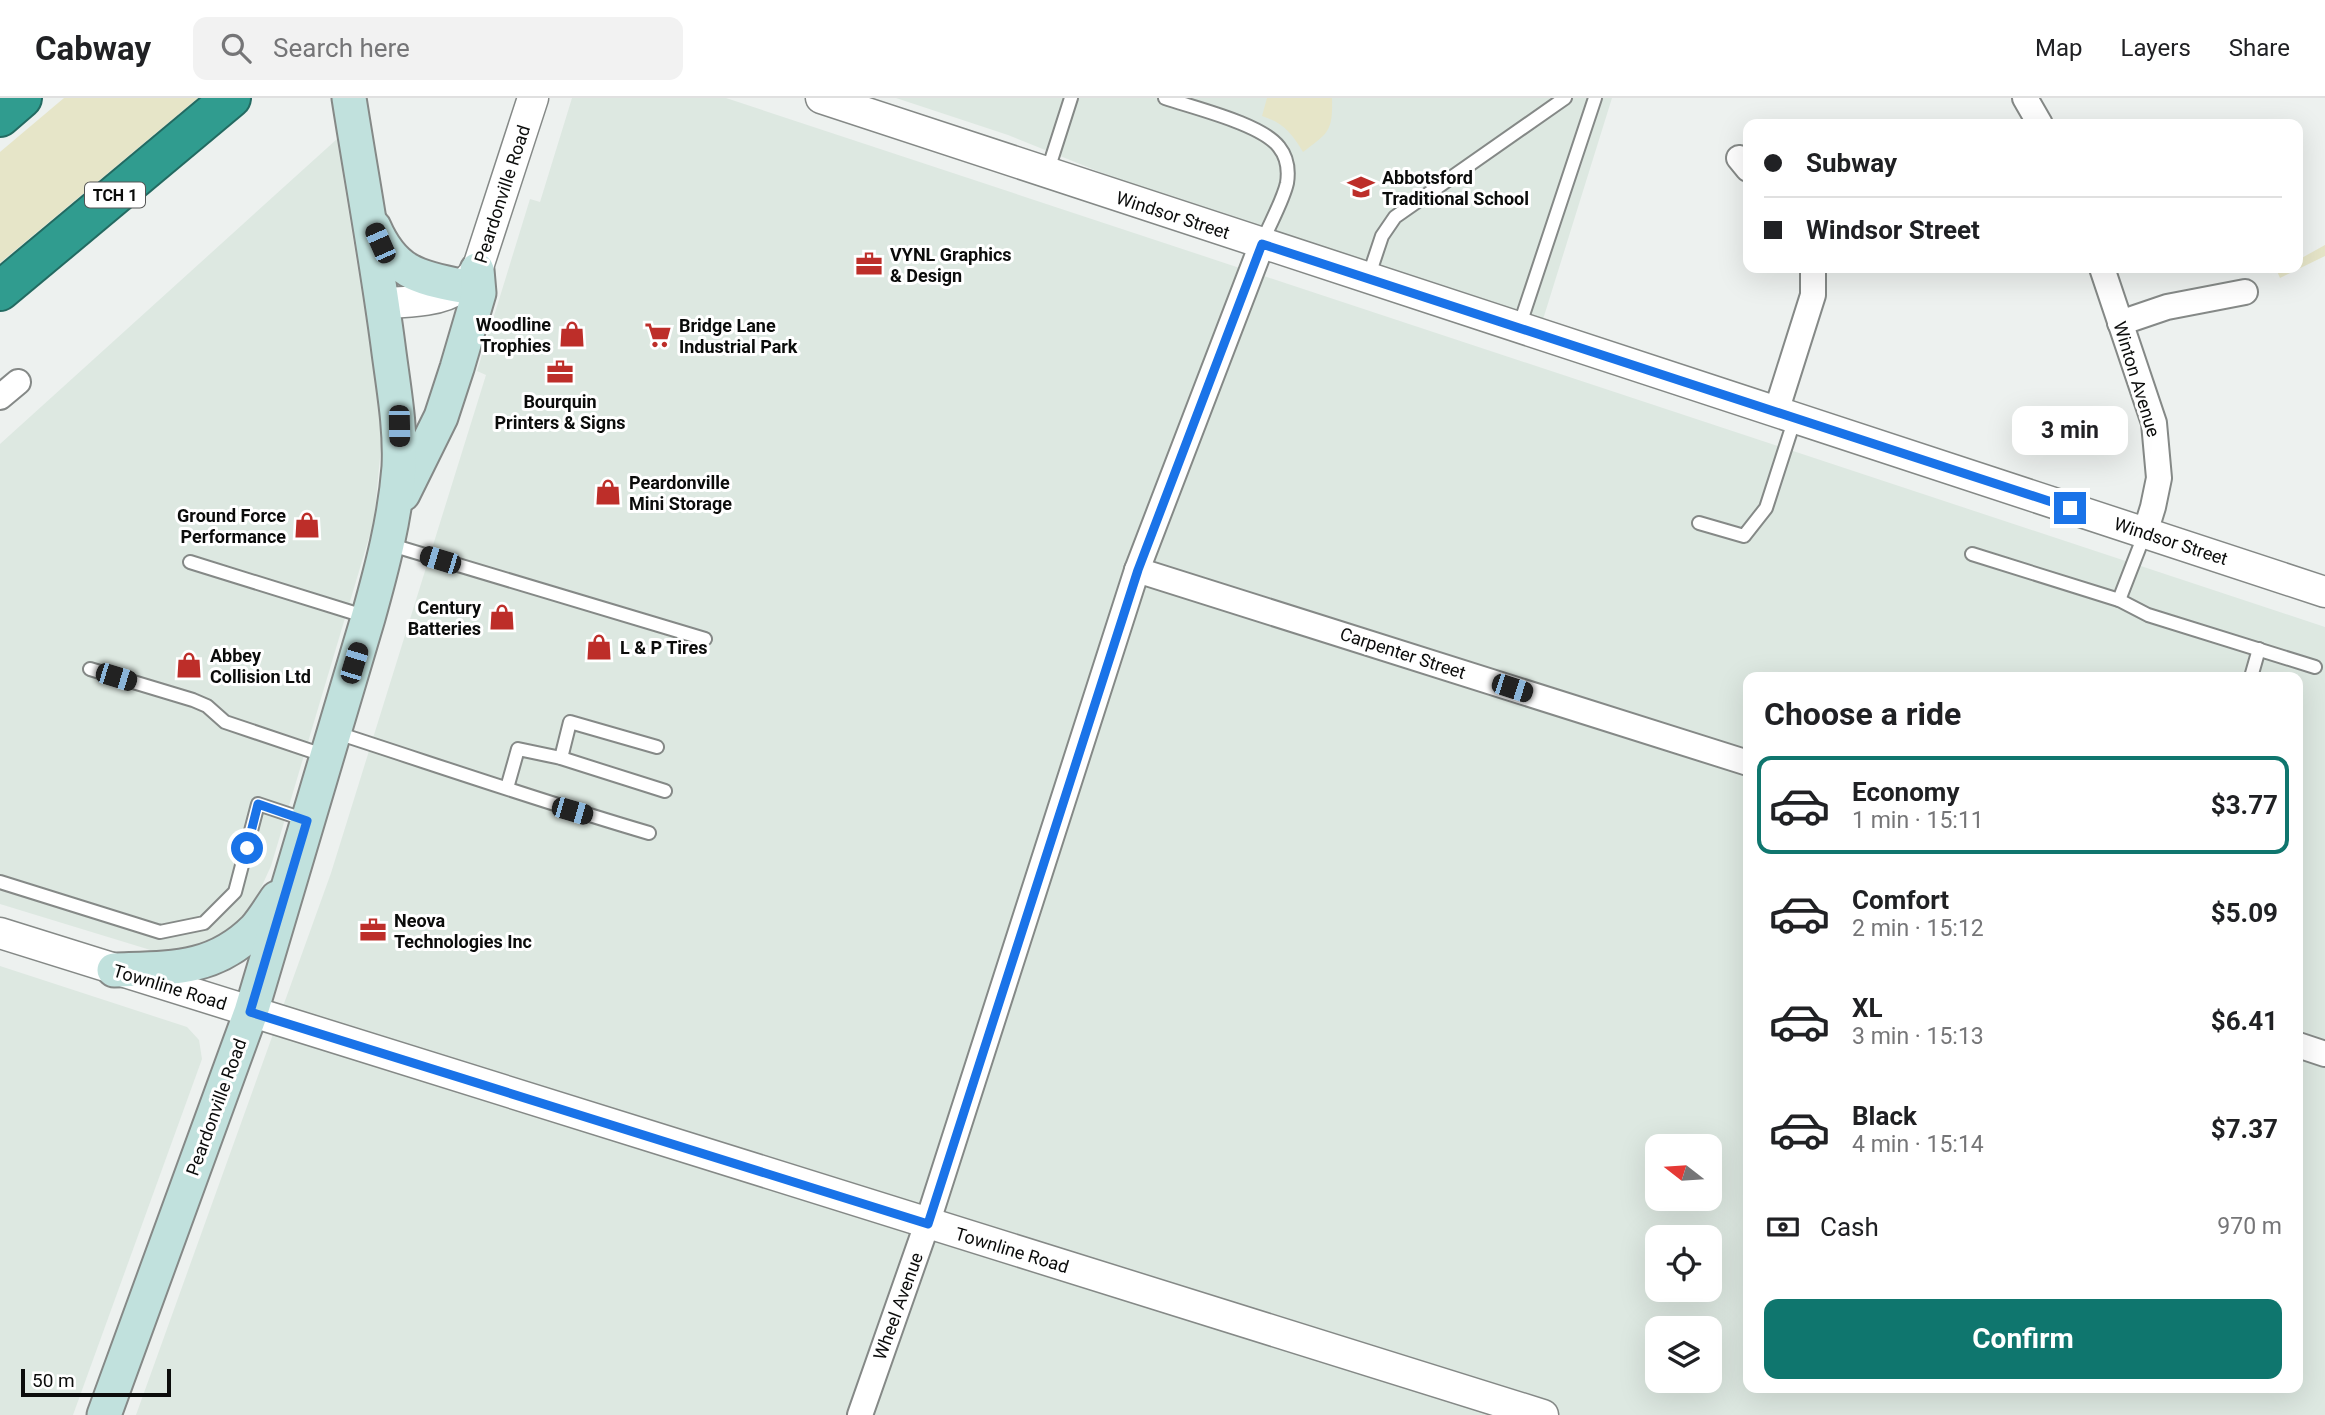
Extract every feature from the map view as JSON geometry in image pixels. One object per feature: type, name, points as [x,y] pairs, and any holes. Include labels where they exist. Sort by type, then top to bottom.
[{"type":"highway","points":[[0,117],[22,98]]},
{"type":"highway","name":"TCH 1","points":[[0,291],[231,98]]},
{"type":"main road","name":"Peardonville Road","points":[[104,1415],[250,1012],[368,618],[394,512],[399,464],[399,426],[349,98]]},
{"type":"main road","points":[[368,214],[380,243],[393,260],[425,280],[469,278],[479,293],[441,417],[394,512]]},
{"type":"main road","points":[[114,970],[180,968],[223,955],[256,928],[290,879]]},
{"type":"street","name":"Peardonville Road","points":[[469,278],[486,248],[533,98]]},
{"type":"street","name":"Windsor Street","points":[[821,98],[2325,592]]},
{"type":"street","points":[[2025,98],[2037,119]]},
{"type":"street","name":"Wheel Avenue","points":[[860,1415],[928,1224],[1138,570],[1262,244]]},
{"type":"street","points":[[1786,414],[1813,295],[1813,273]]},
{"type":"street","name":"Winton Avenue","points":[[2104,273],[2154,423],[2159,478],[2145,533]]},
{"type":"street","points":[[382,303],[442,296],[469,278]]},
{"type":"street","points":[[2120,323],[2167,307],[2245,292]]},
{"type":"street","name":"Carpenter Street","points":[[1138,570],[1743,761]]},
{"type":"street","name":"Townline Road","points":[[0,933],[1543,1415]]},
{"type":"street","points":[[2303,1047],[2325,1054]]},
{"type":"lane","points":[[1047,173],[1071,98]]},
{"type":"lane","points":[[1165,98],[1248,126],[1279,146],[1287,162],[1287,184],[1262,244]]},
{"type":"lane","points":[[1368,278],[1382,236],[1395,217],[1565,98]]},
{"type":"lane","points":[[1519,328],[1595,98]]},
{"type":"lane","points":[[1699,523],[1744,536],[1766,508],[1786,414]]},
{"type":"lane","points":[[2119,600],[2145,533]]},
{"type":"lane","points":[[387,544],[705,639]]},
{"type":"lane","points":[[1972,554],[2119,600],[2148,615],[2315,667]]},
{"type":"lane","points":[[190,562],[368,618]]},
{"type":"lane","points":[[2252,672],[2259,649]]},
{"type":"lane","points":[[90,669],[193,700],[207,706],[225,722],[330,744],[507,788],[572,811],[649,833]]},
{"type":"lane","points":[[561,758],[570,722],[657,747]]},
{"type":"lane","points":[[507,788],[518,749],[561,758],[665,792]]},
{"type":"lane","points":[[0,882],[160,932],[182,928],[204,923],[235,892],[258,804],[307,821]]},
{"type":"shaded area","points":[[572,98],[726,98],[2325,627],[2325,1415],[136,1415],[331,873],[486,375],[477,371],[530,199],[540,202]]},
{"type":"shaded area","name":"Abbotsford Traditional School","points":[[896,98],[1612,98],[1540,329],[1266,239],[1008,135]]},
{"type":"shaded area","points":[[337,139],[383,425],[374,521],[271,866],[255,901],[238,926],[196,951],[157,952],[0,904],[0,444]]},
{"type":"shaded area","points":[[0,966],[187,1027],[199,1040],[202,1059],[73,1415],[0,1415]]},
{"type":"green space","points":[[64,98],[198,98],[0,263],[0,152]]},
{"type":"green space","points":[[1267,98],[1332,98],[1330,125],[1323,136],[1303,152],[1286,129],[1262,116]]},
{"type":"green space","points":[[2325,245],[2325,256],[2303,267],[2303,257]]},
{"type":"green space","points":[[2278,273],[2290,273],[2280,278]]},
{"type":"place","name":"Abbotsford Traditional School","points":[[1361,187]]},
{"type":"place","name":"VYNL Graphics & Design","points":[[869,264]]},
{"type":"place","name":"Woodline Trophies","points":[[572,334]]},
{"type":"place","name":"Bridge Lane Industrial Park","points":[[658,335]]},
{"type":"place","name":"Bourquin Printers & Signs","points":[[560,372]]},
{"type":"place","name":"Peardonville Mini Storage","points":[[608,492]]},
{"type":"place","name":"Ground Force Performance","points":[[307,525]]},
{"type":"place","name":"Century Batteries","points":[[502,617]]},
{"type":"place","name":"L & P Tires","points":[[599,647]]},
{"type":"place","name":"Abbey Collision Ltd","points":[[189,665]]},
{"type":"place","name":"Neova Technologies Inc","points":[[373,930]]},
{"type":"route","points":[[247,848],[258,804],[307,821],[250,1012],[928,1224],[1138,570],[1262,244],[2070,508]]}]
